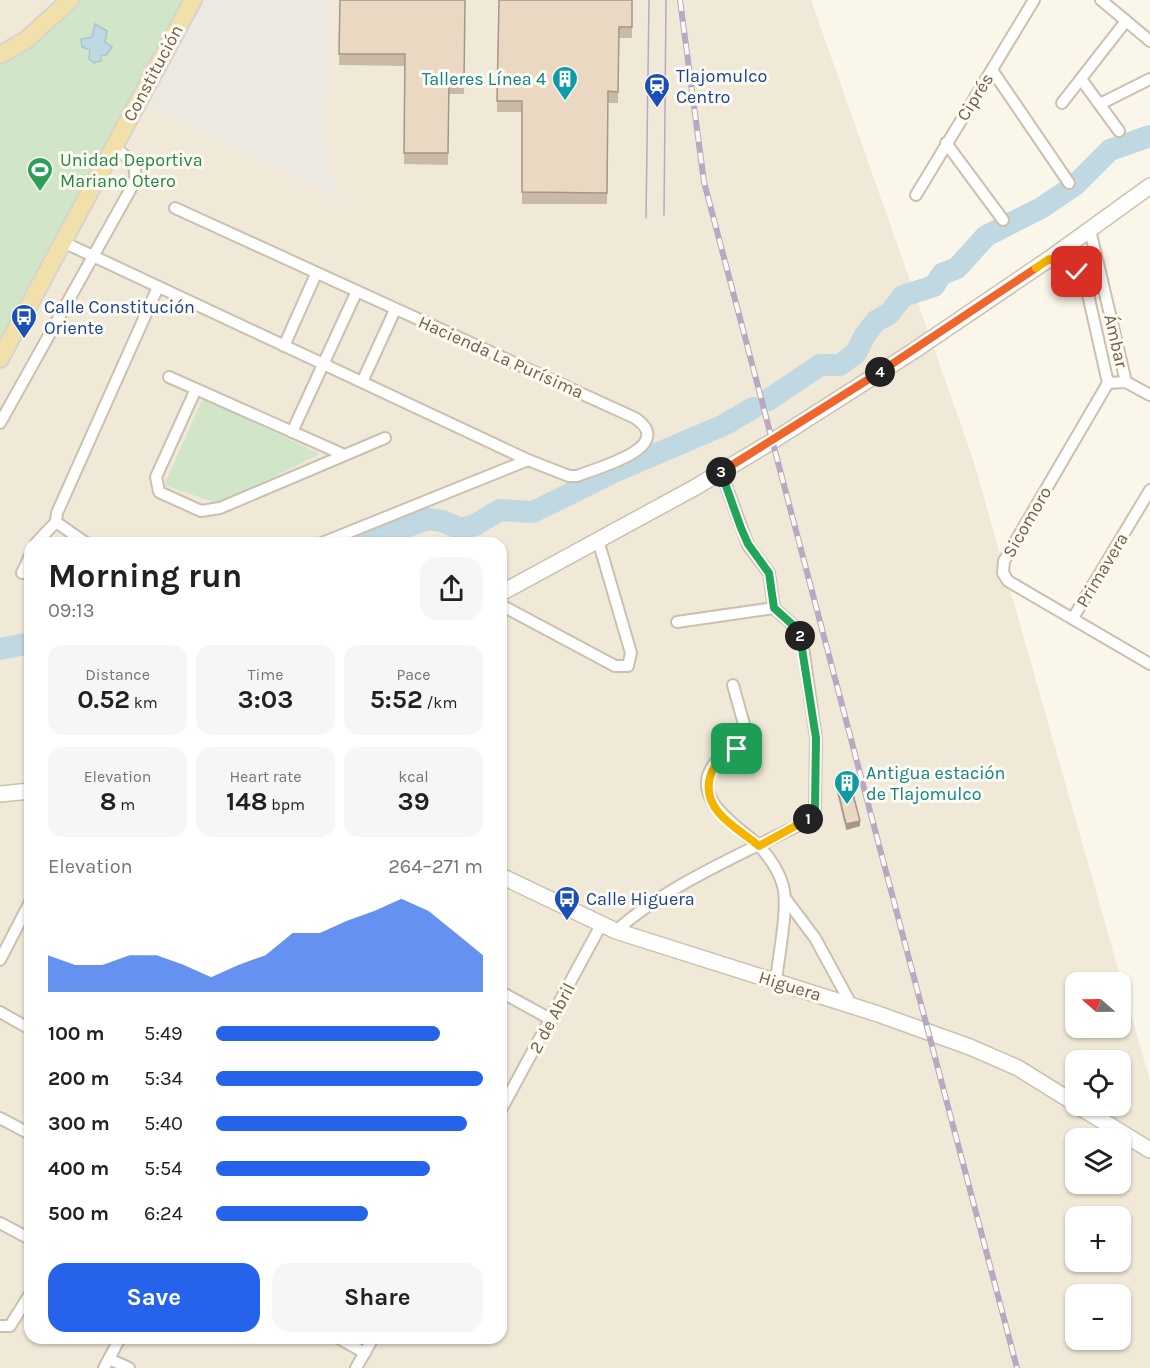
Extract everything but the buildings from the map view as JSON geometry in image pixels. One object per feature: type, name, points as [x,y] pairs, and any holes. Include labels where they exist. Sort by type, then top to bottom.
[{"type":"main road","points":[[0,55],[26,40],[70,0]]},
{"type":"main road","name":"Constitución","points":[[0,359],[193,0]]},
{"type":"street","name":"Ciprés","points":[[916,195],[1034,0]]},
{"type":"street","points":[[1101,0],[1150,41]]},
{"type":"street","points":[[1062,103],[1126,21]]},
{"type":"street","points":[[992,70],[1068,183]]},
{"type":"street","points":[[1081,79],[1119,131]]},
{"type":"street","points":[[1100,104],[1150,79]]},
{"type":"street","points":[[946,143],[1003,220]]},
{"type":"street","points":[[0,423],[134,183],[137,172],[132,161],[114,147]]},
{"type":"street","points":[[507,590],[721,472],[912,352],[1049,259],[1150,186]]},
{"type":"street","name":"Hacienda La Purísima","points":[[175,208],[645,424],[648,432],[642,447],[628,457],[577,476],[569,476],[528,460]]},
{"type":"street","name":"Ámbar","points":[[1090,230],[1126,382]]},
{"type":"street","points":[[63,242],[528,460]]},
{"type":"street","name":"Ámbar","points":[[1049,259],[1065,264],[1084,281],[1108,383],[1126,382],[1150,395]]},
{"type":"street","points":[[284,346],[316,274]]},
{"type":"street","points":[[42,537],[56,522],[57,513],[158,287]]},
{"type":"street","points":[[292,432],[356,293]]},
{"type":"street","points":[[362,382],[395,310]]},
{"type":"street","points":[[169,377],[342,454]]},
{"type":"street","name":"Sicomoro","points":[[1108,383],[1004,561],[1003,573],[1008,581],[1150,664]]},
{"type":"street","points":[[196,389],[156,477],[156,485],[159,492],[201,511],[220,508],[342,454],[385,438]]},
{"type":"street","points":[[337,537],[528,460]]},
{"type":"street","points":[[616,931],[636,914],[672,892],[807,820],[815,809],[816,738],[802,640],[794,626],[774,608],[769,573],[748,544],[721,472]]},
{"type":"street","name":"Primavera","points":[[1073,618],[1150,490]]},
{"type":"street","points":[[56,522],[77,537]]},
{"type":"street","points":[[507,608],[615,666],[628,666],[631,652],[598,540]]},
{"type":"street","points":[[22,573],[24,569]]},
{"type":"street","points":[[677,622],[774,608]]},
{"type":"street","points":[[733,685],[745,728],[743,743],[714,764],[709,777],[709,791],[718,812],[759,846],[775,865],[784,898],[776,982]]},
{"type":"street","points":[[0,794],[24,791]]},
{"type":"street","name":"Higuera","points":[[507,879],[616,931],[852,1006],[970,1047],[1017,1068],[1065,1098]]},
{"type":"street","points":[[784,898],[815,938],[852,1006]]},
{"type":"street","points":[[0,960],[24,925]]},
{"type":"street","name":"2 de Abril","points":[[507,1099],[552,1020],[601,925]]},
{"type":"street","points":[[507,995],[552,1020]]},
{"type":"street","points":[[0,1012],[24,1026]]},
{"type":"street","name":"Higuera","points":[[1095,1116],[1150,1150]]},
{"type":"street","points":[[0,1118],[24,1131]]},
{"type":"street","points":[[0,1223],[24,1236]]},
{"type":"street","points":[[0,1326],[10,1326],[24,1304]]},
{"type":"street","points":[[117,1344],[106,1364],[129,1368]]},
{"type":"street","points":[[348,1344],[364,1353]]},
{"type":"street","points":[[356,1368],[369,1344]]},
{"type":"shaded area","points":[[0,0],[811,0],[973,459],[1119,972],[1065,972],[1065,1038],[1131,1038],[1131,1014],[1150,1081],[1150,1368],[0,1368]]},
{"type":"shaded area","points":[[202,0],[328,0],[326,149],[329,168],[343,196],[362,209],[146,106]]},
{"type":"green space","name":"Unidad Deportiva Mariano Otero","points":[[74,0],[186,0],[0,338],[0,61]]},
{"type":"green space","points":[[203,398],[320,454],[219,504],[164,485]]},
{"type":"water","points":[[95,24],[107,31],[105,42],[112,47],[106,55],[101,55],[101,61],[94,63],[89,59],[90,50],[82,47],[81,39],[92,37]]},
{"type":"waterway","points":[[768,400],[820,365],[840,365],[856,353],[865,335],[876,321],[889,314],[903,296],[934,286],[942,274],[957,268],[986,236],[1041,208],[1075,185],[1110,150],[1150,136]]},
{"type":"waterway","points":[[378,537],[428,519],[442,521],[461,529],[475,525],[500,510],[533,512],[614,472],[724,425],[753,408]]},
{"type":"waterway","points":[[0,649],[24,644]]},
{"type":"tram line","points":[[646,218],[649,0]]},
{"type":"tram line","points":[[664,215],[666,0]]},
{"type":"railway","points":[[680,0],[704,182],[1017,1368]]},
{"type":"place","name":"Talleres Línea 4","points":[[565,102]]},
{"type":"place","name":"Tlajomulco Centro","points":[[657,109]]},
{"type":"place","name":"Unidad Deportiva Mariano Otero","points":[[40,193]]},
{"type":"place","name":"Calle Constitución Oriente","points":[[24,340]]},
{"type":"place","name":"Antigua estación de Tlajomulco","points":[[847,806]]},
{"type":"place","name":"Calle Higuera","points":[[567,922]]},
{"type":"route","points":[[737,749],[726,753],[714,764],[709,777],[709,791],[718,812],[759,846],[807,820],[815,809],[816,738],[802,640],[794,626],[774,608],[769,573],[748,544],[721,472],[912,352],[1049,259],[1065,264],[1077,272]]}]
